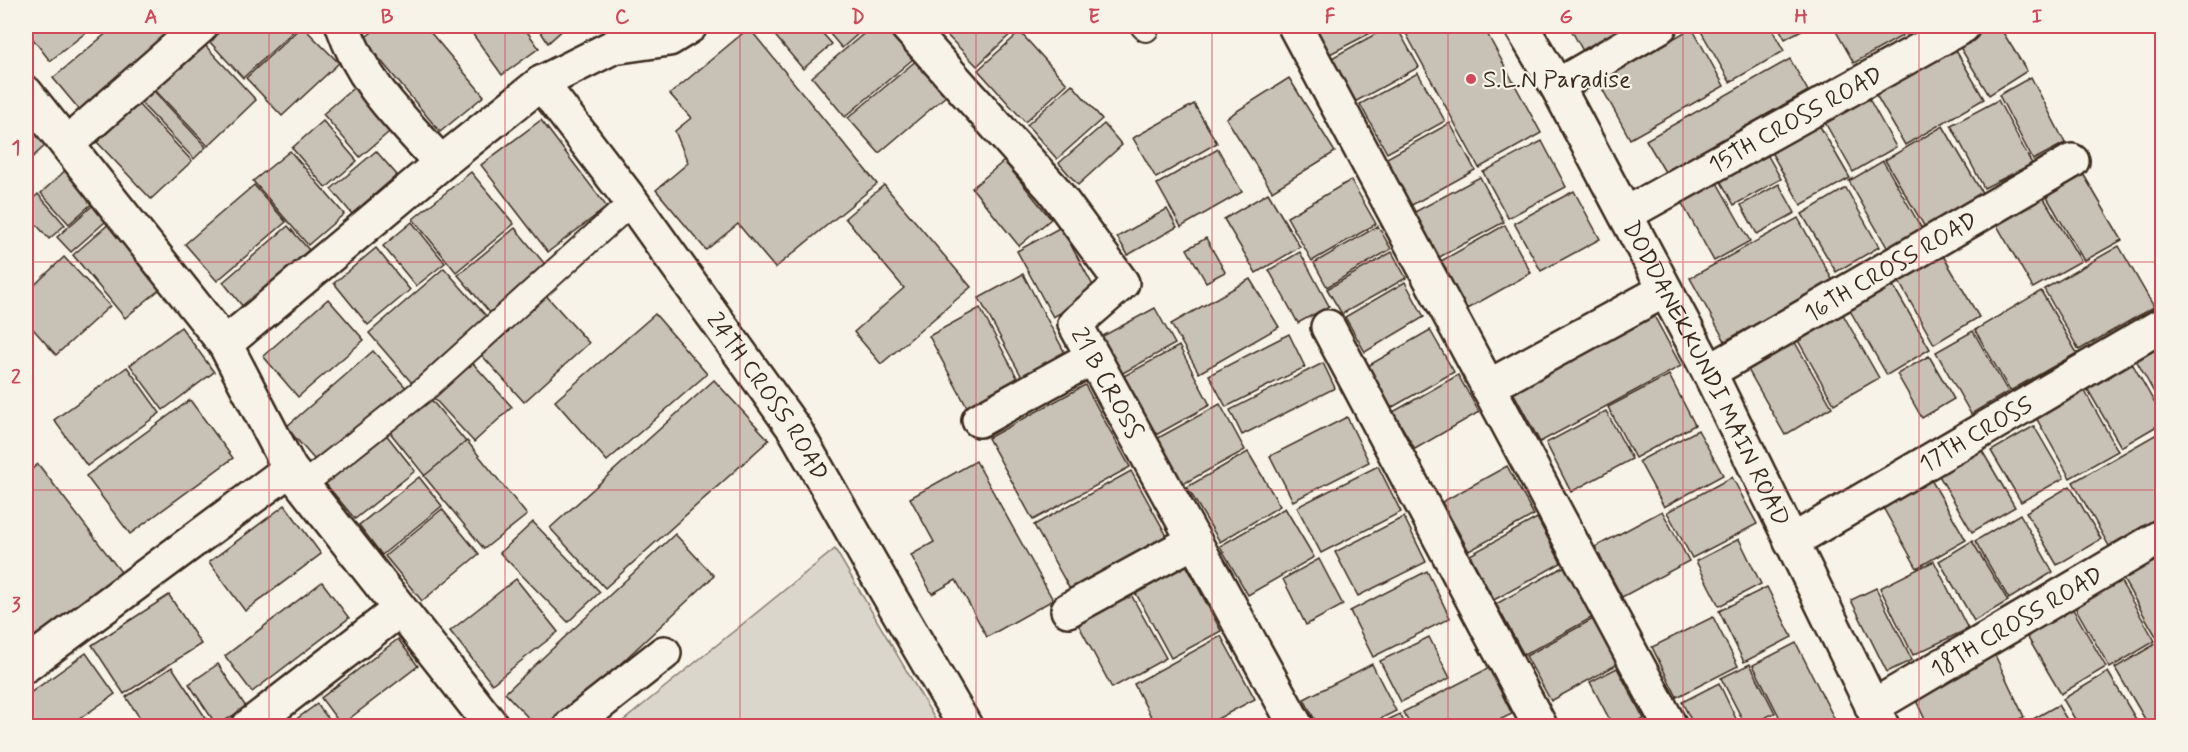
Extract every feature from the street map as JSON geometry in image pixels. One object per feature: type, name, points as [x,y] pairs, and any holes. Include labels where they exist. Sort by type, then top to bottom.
[{"type":"street","points":[[67,144],[201,26]]},
{"type":"street","points":[[343,26],[350,47],[374,89],[441,163]]},
{"type":"street","points":[[225,344],[441,163],[541,83],[611,36],[669,39],[690,26]]},
{"type":"street","name":"21 B CROSS","points":[[907,26],[1053,189],[1122,283],[1075,324],[1296,726]]},
{"type":"street","points":[[1295,26],[1670,726]]},
{"type":"street","name":"DODDANEKKUNDI MAIN ROAD","points":[[1521,26],[1557,86],[1709,372],[1877,717]]},
{"type":"street","points":[[1557,86],[1660,26]]},
{"type":"street","name":"15TH CROSS ROAD","points":[[1626,214],[1963,26]]},
{"type":"street","name":"24TH CROSS ROAD","points":[[541,83],[632,202],[795,430],[966,726]]},
{"type":"street","points":[[26,93],[225,344],[297,477],[492,726]]},
{"type":"street","name":"16TH CROSS ROAD","points":[[1709,372],[2072,161]]},
{"type":"street","points":[[1488,387],[1665,290]]},
{"type":"street","name":"17TH CROSS","points":[[1791,542],[2163,325]]},
{"type":"street","points":[[1328,327],[1540,726]]},
{"type":"street","points":[[980,420],[1093,357]]},
{"type":"street","points":[[26,665],[297,477]]},
{"type":"street","name":"18TH CROSS ROAD","points":[[1877,717],[2163,536]]},
{"type":"street","points":[[1068,610],[1194,540]]},
{"type":"street","points":[[249,726],[399,610]]},
{"type":"street","points":[[571,726],[664,653]]},
{"type":"lane","points":[[297,477],[427,387],[632,202]]},
{"type":"shaded area","points":[[835,549],[939,726],[617,726]]},
{"type":"building","points":[[26,26],[94,26],[50,61],[26,30]]},
{"type":"building","points":[[115,26],[187,26],[83,114],[53,78]]},
{"type":"building","points":[[224,26],[299,26],[243,78],[208,40]]},
{"type":"building","points":[[302,26],[339,63],[282,116],[246,78]]},
{"type":"building","points":[[380,26],[425,26],[484,96],[440,132],[363,39]]},
{"type":"building","points":[[436,26],[455,26],[441,34]]},
{"type":"building","points":[[467,26],[523,26],[539,48],[502,75]]},
{"type":"building","points":[[537,26],[567,26],[548,43]]},
{"type":"building","points":[[767,26],[816,26],[832,44],[803,69]]},
{"type":"building","points":[[823,26],[867,26],[842,48]]},
{"type":"building","points":[[873,26],[885,26],[913,59],[845,117],[812,77]]},
{"type":"building","points":[[938,26],[1016,26],[1018,27],[977,66]]},
{"type":"building","points":[[1314,26],[1384,26],[1328,55]]},
{"type":"building","points":[[1390,26],[1396,26],[1419,67],[1351,104],[1328,60]]},
{"type":"building","name":"S.L.N Paradise","points":[[1402,26],[1483,26],[1541,133],[1479,168]]},
{"type":"building","points":[[1569,26],[1628,26],[1583,51]]},
{"type":"building","points":[[1698,26],[1770,26],[1784,51],[1730,82]]},
{"type":"building","points":[[1778,26],[1809,26],[1785,39]]},
{"type":"building","points":[[1833,26],[1896,26],[1902,36],[1854,63]]},
{"type":"building","points":[[1899,26],[1921,26],[1905,35]]},
{"type":"building","points":[[1976,26],[1999,26],[2027,71],[1989,95],[1955,39]]},
{"type":"building","points":[[749,28],[877,184],[775,268],[738,224],[706,250],[656,190],[688,163],[675,131],[691,118],[670,94]]},
{"type":"building","points":[[1692,28],[1724,86],[1630,139],[1598,81]]},
{"type":"building","points":[[1020,32],[1067,84],[1025,122],[978,70]]},
{"type":"building","points":[[1951,42],[1984,99],[1905,145],[1872,88]]},
{"type":"building","points":[[203,43],[256,100],[208,146],[155,90]]},
{"type":"building","points":[[918,59],[947,95],[879,153],[848,118]]},
{"type":"building","points":[[1790,59],[1808,91],[1665,172],[1646,140]]},
{"type":"building","points":[[1418,73],[1445,121],[1387,153],[1360,104]]},
{"type":"building","points":[[2031,77],[2065,143],[2033,160],[1999,95]]},
{"type":"building","points":[[1289,78],[1335,152],[1272,191],[1226,118]]},
{"type":"building","points":[[358,84],[395,127],[360,157],[323,114]]},
{"type":"building","points":[[1072,84],[1102,119],[1057,159],[1027,125]]},
{"type":"building","points":[[1863,88],[1896,147],[1853,172],[1819,112]]},
{"type":"building","points":[[153,90],[206,147],[194,159],[140,102]]},
{"type":"building","points":[[1998,100],[2032,164],[1984,188],[1951,125]]},
{"type":"building","points":[[138,104],[192,161],[151,199],[97,142]]},
{"type":"building","points":[[1194,104],[1217,143],[1156,178],[1133,138]]},
{"type":"building","points":[[1814,116],[1850,178],[1801,205],[1766,143]]},
{"type":"building","points":[[26,119],[47,144],[26,163]]},
{"type":"building","points":[[541,120],[607,207],[548,252],[481,165]]},
{"type":"building","points":[[323,121],[357,161],[326,188],[292,148]]},
{"type":"building","points":[[1450,123],[1475,170],[1410,206],[1385,159]]},
{"type":"building","points":[[1104,124],[1122,145],[1078,185],[1059,163]]},
{"type":"building","points":[[1943,126],[1984,196],[1926,229],[1885,160]]},
{"type":"building","points":[[1542,141],[1566,187],[1508,218],[1483,172]]},
{"type":"building","points":[[1763,147],[1781,179],[1734,205],[1716,173]]},
{"type":"building","points":[[1218,149],[1242,192],[1181,227],[1157,184]]},
{"type":"building","points":[[290,151],[344,214],[308,245],[253,181]]},
{"type":"building","points":[[376,151],[397,175],[352,214],[331,189]]},
{"type":"building","points":[[1004,161],[1051,219],[1019,246],[972,188]]},
{"type":"building","points":[[1883,161],[1922,229],[1888,249],[1849,181]]},
{"type":"building","points":[[69,167],[97,199],[69,224],[41,193]]},
{"type":"building","points":[[471,172],[514,224],[456,272],[413,219]]},
{"type":"building","points":[[2082,172],[2122,240],[2084,261],[2045,194]]},
{"type":"building","points":[[1712,174],[1750,241],[1714,261],[1677,194]]},
{"type":"building","points":[[1480,177],[1504,222],[1436,259],[1411,214]]},
{"type":"building","points":[[1351,180],[1376,224],[1312,261],[1287,217]]},
{"type":"building","points":[[1779,184],[1795,213],[1757,234],[1741,205]]},
{"type":"building","points":[[254,185],[286,222],[217,281],[185,244]]},
{"type":"building","points":[[884,185],[971,287],[881,364],[854,332],[904,288],[845,218]]},
{"type":"building","points":[[1846,188],[1879,247],[1836,272],[1802,214]]},
{"type":"building","points":[[1574,191],[1600,239],[1541,271],[1514,223]]},
{"type":"building","points":[[1268,193],[1300,247],[1256,273],[1224,219]]},
{"type":"building","points":[[38,194],[65,225],[49,239],[26,213],[26,205]]},
{"type":"building","points":[[2042,195],[2081,261],[2033,288],[1995,222]]},
{"type":"building","points":[[100,199],[113,215],[71,252],[57,237]]},
{"type":"building","points":[[1167,209],[1177,227],[1128,255],[1117,237]]},
{"type":"building","points":[[1798,218],[1833,281],[1725,341],[1690,278]]},
{"type":"building","points":[[111,222],[164,286],[125,318],[73,255]]},
{"type":"building","points":[[412,222],[445,263],[416,286],[383,246]]},
{"type":"building","points":[[1505,225],[1531,273],[1467,309],[1441,261]]},
{"type":"building","points":[[288,226],[309,250],[243,307],[223,282]]},
{"type":"building","points":[[1378,226],[1391,249],[1327,287],[1314,263]]},
{"type":"building","points":[[1061,227],[1097,293],[1053,317],[1017,251]]},
{"type":"building","points":[[515,228],[548,268],[491,314],[458,275]]},
{"type":"building","points":[[1206,238],[1225,272],[1206,282],[1187,249]]},
{"type":"building","points":[[2119,246],[2154,307],[2079,350],[2044,289]]},
{"type":"building","points":[[376,248],[410,290],[368,325],[334,283]]},
{"type":"building","points":[[26,250],[33,258],[26,264]]},
{"type":"building","points":[[1300,252],[1329,306],[1298,323],[1269,270]]},
{"type":"building","points":[[1392,252],[1406,278],[1342,314],[1327,289]]},
{"type":"building","points":[[1942,254],[1979,317],[1934,344],[1898,280]]},
{"type":"building","points":[[64,257],[110,306],[56,355],[26,321],[26,293]]},
{"type":"building","points":[[444,268],[494,325],[418,390],[369,333]]},
{"type":"building","points":[[1023,274],[1066,355],[1023,379],[979,298]]},
{"type":"building","points":[[1250,279],[1279,327],[1199,373],[1171,324]]},
{"type":"building","points":[[1405,282],[1424,317],[1365,352],[1345,317]]},
{"type":"building","points":[[1891,282],[1930,349],[1887,375],[1848,307]]},
{"type":"building","points":[[542,291],[589,343],[524,402],[477,350]]},
{"type":"building","points":[[2041,291],[2077,353],[2010,391],[1975,330]]},
{"type":"building","points":[[328,299],[364,340],[298,397],[263,356]]},
{"type":"building","points":[[980,308],[1019,381],[968,409],[929,336]]},
{"type":"building","points":[[1155,308],[1175,344],[1121,374],[1101,337]]},
{"type":"building","points":[[1841,311],[1879,378],[1834,404],[1796,337]]},
{"type":"building","points":[[655,314],[707,374],[607,461],[555,401]]},
{"type":"building","points":[[1653,314],[1681,366],[1540,442],[1512,390]]},
{"type":"building","points":[[181,327],[214,372],[163,410],[130,365]]},
{"type":"building","points":[[1430,330],[1454,372],[1391,408],[1366,367]]},
{"type":"building","points":[[1973,331],[2008,392],[1971,414],[1936,352]]},
{"type":"building","points":[[1289,334],[1305,367],[1226,407],[1209,375]]},
{"type":"building","points":[[1793,339],[1832,407],[1785,435],[1746,366]]},
{"type":"building","points":[[2162,342],[2162,407],[2135,358]]},
{"type":"building","points":[[1179,346],[1210,405],[1154,436],[1122,377]]},
{"type":"building","points":[[373,351],[409,391],[321,467],[286,427]]},
{"type":"building","points":[[1929,356],[1954,399],[1922,418],[1897,374]]},
{"type":"building","points":[[2128,356],[2162,416],[2162,423],[2121,447],[2084,383]]},
{"type":"building","points":[[470,360],[512,407],[474,442],[431,395]]},
{"type":"building","points":[[1323,363],[1335,388],[1242,435],[1230,410]]},
{"type":"building","points":[[127,367],[160,413],[87,466],[54,420]]},
{"type":"building","points":[[1458,375],[1479,412],[1415,449],[1393,412]]},
{"type":"building","points":[[1669,375],[1695,425],[1635,458],[1608,407]]},
{"type":"building","points":[[714,380],[769,440],[605,588],[550,528]]},
{"type":"building","points":[[1085,385],[1130,467],[1033,520],[988,438]]},
{"type":"building","points":[[2082,386],[2118,451],[2070,478],[2034,414]]},
{"type":"building","points":[[424,391],[466,442],[425,476],[384,425]]},
{"type":"building","points":[[190,400],[233,458],[130,534],[86,476]]},
{"type":"building","points":[[1220,404],[1245,450],[1183,484],[1158,438]]},
{"type":"building","points":[[1606,411],[1632,459],[1571,492],[1546,443]]},
{"type":"building","points":[[1347,417],[1369,462],[1293,501],[1270,456]]},
{"type":"building","points":[[2034,426],[2064,478],[2021,502],[1991,451]]},
{"type":"building","points":[[381,428],[415,471],[355,519],[320,477]]},
{"type":"building","points":[[1698,430],[1723,475],[1664,507],[1639,461]]},
{"type":"building","points":[[2162,431],[2162,515],[2109,546],[2073,482]]},
{"type":"building","points":[[467,441],[527,515],[484,549],[424,476]]},
{"type":"building","points":[[1981,449],[2015,507],[1972,532],[1938,474]]},
{"type":"building","points":[[1248,452],[1280,506],[1220,542],[1187,487]]},
{"type":"building","points":[[976,461],[1053,600],[987,637],[956,580],[932,594],[911,555],[934,542],[910,498]]},
{"type":"building","points":[[38,464],[121,572],[29,643],[26,638],[26,474]]},
{"type":"building","points":[[1378,466],[1401,512],[1321,553],[1297,507]]},
{"type":"building","points":[[1507,466],[1534,515],[1469,551],[1442,502]]},
{"type":"building","points":[[1131,471],[1168,538],[1071,591],[1034,525]]},
{"type":"building","points":[[1929,476],[1966,540],[1917,568],[1881,504]]},
{"type":"building","points":[[419,477],[442,506],[382,555],[359,525]]},
{"type":"building","points":[[1732,477],[1757,524],[1692,558],[1667,512]]},
{"type":"building","points":[[2070,486],[2101,539],[2057,565],[2026,512]]},
{"type":"building","points":[[285,505],[321,554],[245,611],[209,562]]},
{"type":"building","points":[[1285,508],[1314,557],[1248,595],[1220,546]]},
{"type":"building","points":[[442,509],[479,554],[422,601],[385,556]]},
{"type":"building","points":[[1662,511],[1689,561],[1622,597],[1595,547]]},
{"type":"building","points":[[2020,514],[2053,572],[2009,599],[1975,541]]},
{"type":"building","points":[[1404,517],[1426,562],[1358,596],[1335,552]]},
{"type":"building","points":[[1537,518],[1561,563],[1494,600],[1470,555]]},
{"type":"building","points":[[533,522],[600,592],[568,622],[500,553]]},
{"type":"building","points":[[675,534],[714,576],[554,726],[536,726],[505,693]]},
{"type":"building","points":[[1739,539],[1761,584],[1719,606],[1696,561]]},
{"type":"building","points":[[1972,541],[2008,601],[1974,621],[1939,561]]},
{"type":"building","points":[[2162,549],[2162,635],[2157,638],[2120,574]]},
{"type":"building","points":[[1319,559],[1343,605],[1306,625],[1283,579]]},
{"type":"building","points":[[1184,561],[1221,631],[1171,658],[1133,588]]},
{"type":"building","points":[[1934,561],[1968,629],[1913,655],[1880,588]]},
{"type":"building","points":[[1565,566],[1593,617],[1524,655],[1496,604]]},
{"type":"building","points":[[1427,571],[1450,618],[1373,657],[1350,611]]},
{"type":"building","points":[[2117,575],[2155,641],[2110,668],[2072,602]]},
{"type":"building","points":[[516,579],[558,632],[492,684],[450,631]]},
{"type":"building","points":[[322,582],[349,618],[252,692],[225,656]]},
{"type":"building","points":[[1767,587],[1792,637],[1744,662],[1719,611]]},
{"type":"building","points":[[1876,588],[1912,660],[1887,672],[1851,600]]},
{"type":"building","points":[[1129,591],[1166,658],[1112,688],[1076,620]]},
{"type":"building","points":[[169,595],[201,644],[124,694],[92,645]]},
{"type":"building","points":[[2071,606],[2106,667],[2061,694],[2025,633]]},
{"type":"building","points":[[1713,617],[1738,666],[1677,697],[1652,647]]},
{"type":"building","points":[[1593,619],[1618,664],[1551,701],[1526,656]]},
{"type":"building","points":[[1221,636],[1255,699],[1204,726],[1156,726],[1134,684]]},
{"type":"building","points":[[1429,637],[1450,678],[1401,702],[1380,661]]},
{"type":"building","points":[[398,639],[418,666],[341,725],[321,698]]},
{"type":"building","points":[[2162,640],[2162,726],[2149,726],[2115,668]]},
{"type":"building","points":[[1796,643],[1838,726],[1784,726],[1753,665]]},
{"type":"building","points":[[86,653],[115,694],[69,726],[30,726],[26,720],[26,696]]},
{"type":"building","points":[[1995,655],[2024,717],[2004,726],[1928,726],[1913,694]]},
{"type":"building","points":[[218,664],[246,707],[217,726],[189,684]]},
{"type":"building","points":[[1372,664],[1396,711],[1366,726],[1318,726],[1304,699]]},
{"type":"building","points":[[1750,664],[1775,713],[1746,726],[1721,678]]},
{"type":"building","points":[[172,667],[211,726],[145,726],[126,697]]},
{"type":"building","points":[[1489,668],[1512,714],[1487,726],[1411,726],[1403,712]]},
{"type":"building","points":[[1617,668],[1644,719],[1629,726],[1613,726],[1590,682]]},
{"type":"building","points":[[2108,672],[2140,726],[2079,726],[2063,699]]},
{"type":"building","points":[[1719,683],[1739,725],[1694,726],[1682,702]]},
{"type":"building","points":[[317,704],[334,726],[287,726]]},
{"type":"building","points":[[2058,705],[2071,726],[2021,726]]},
{"type":"building","points":[[1400,714],[1406,726],[1375,726]]},
{"type":"building","points":[[1776,717],[1780,726],[1757,726]]},
{"type":"building","points":[[1512,720],[1515,726],[1500,726]]},
{"type":"place","name":"S.L.N Paradise","points":[[1471,79]]}]
